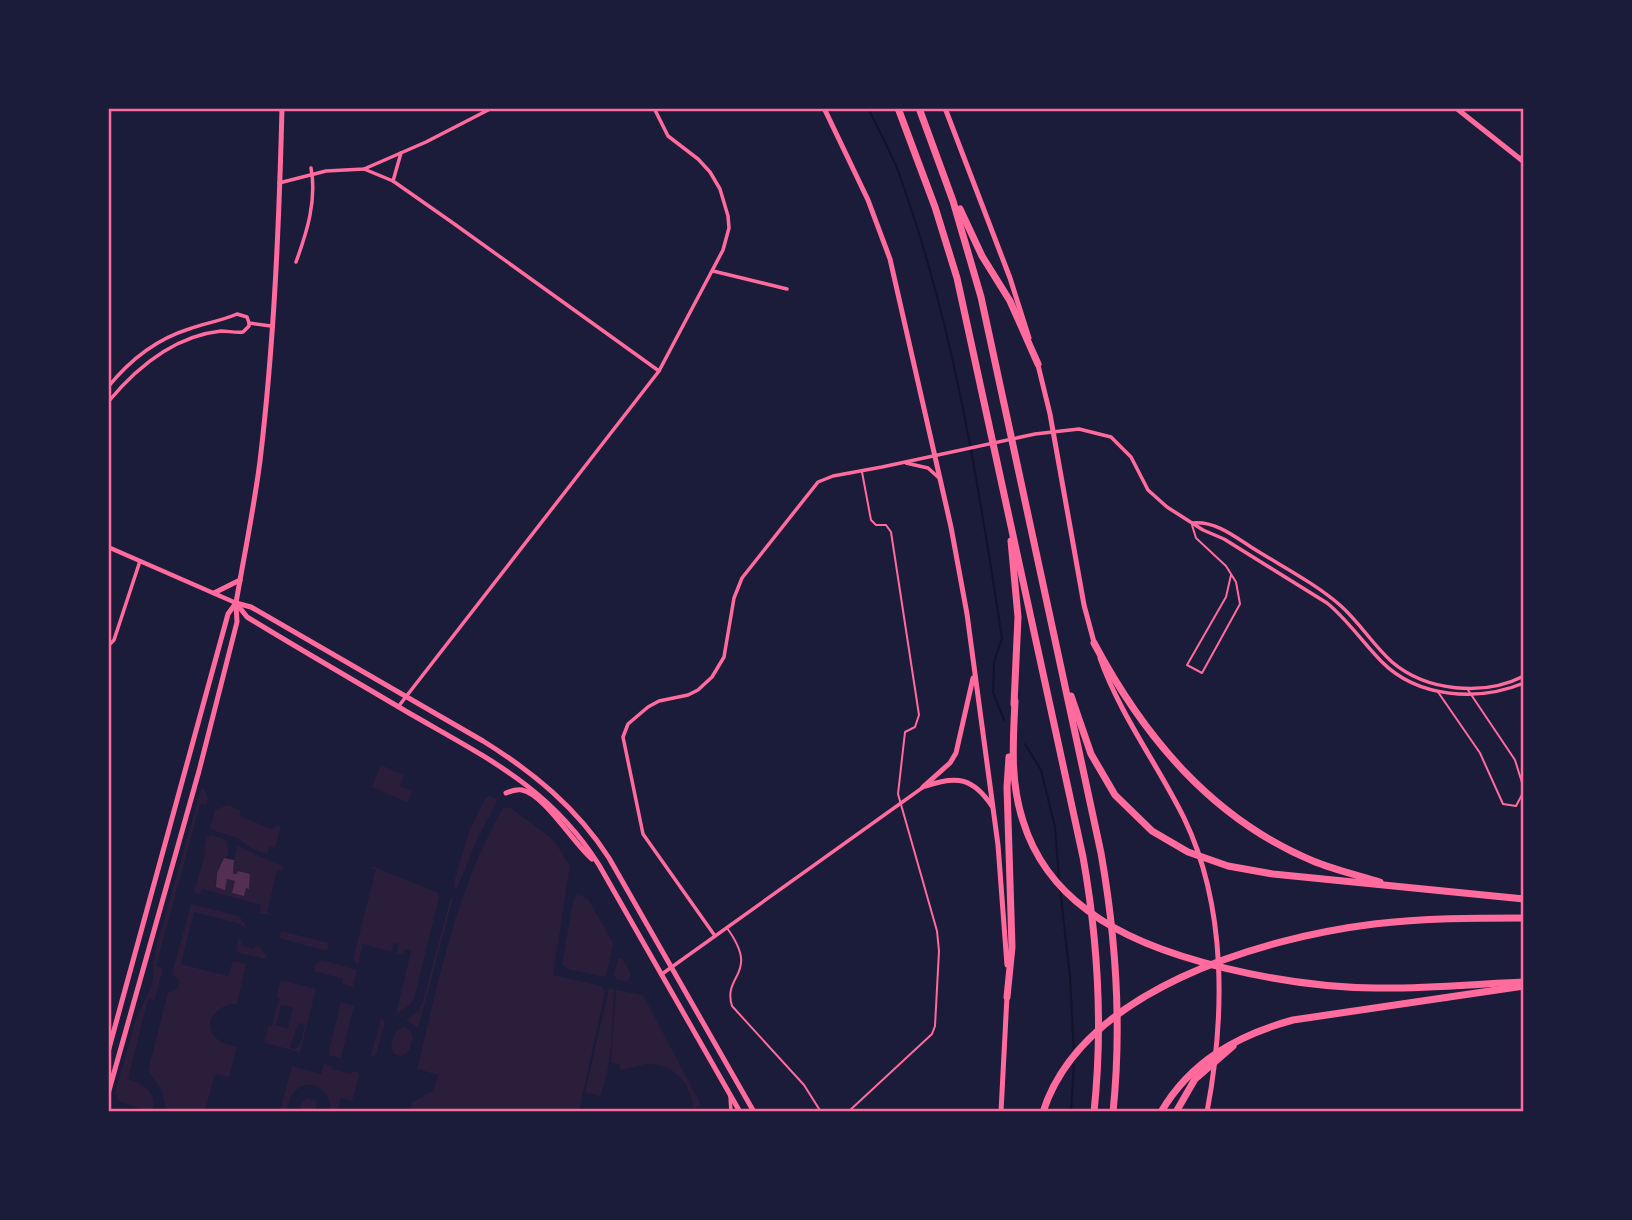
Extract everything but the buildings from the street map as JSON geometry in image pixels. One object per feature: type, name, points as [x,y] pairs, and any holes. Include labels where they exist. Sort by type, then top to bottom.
[{"type":"highway","points":[[898,108],[919,159],[950,254],[968,327],[1087,883],[1095,942],[1098,995],[1094,1111]]},
{"type":"highway","points":[[919,108],[945,178],[981,297],[1098,839],[1111,915],[1117,1016],[1113,1111]]},
{"type":"highway","points":[[945,178],[982,256],[1010,301],[1038,364]]},
{"type":"highway","points":[[1005,499],[1018,617],[1014,785],[1023,823],[1038,856],[1068,894],[1087,911],[1108,924],[1178,953],[1250,973],[1301,982],[1374,988],[1524,984]]},
{"type":"highway","points":[[1094,643],[1130,707],[1153,738],[1180,769],[1217,803],[1259,833],[1302,856],[1339,871],[1387,884]]},
{"type":"highway","points":[[1058,655],[1087,745],[1104,779],[1136,817],[1178,848],[1228,866],[1273,874],[1524,899]]},
{"type":"highway","points":[[1007,997],[1012,947],[1007,774],[1015,701]]},
{"type":"highway","points":[[1043,1111],[1061,1073],[1087,1039],[1127,1007],[1197,971],[1268,946],[1377,923],[1524,918]]},
{"type":"highway","points":[[1161,1111],[1195,1069],[1222,1048],[1254,1032],[1293,1020],[1524,984]]},
{"type":"highway","points":[[1176,1111],[1195,1079],[1216,1058],[1254,1032]]},
{"type":"main road","points":[[108,1094],[225,676],[237,622],[236,603],[260,462],[271,327],[282,108]]},
{"type":"main road","points":[[824,108],[868,200],[890,260],[961,576],[993,807],[1005,920],[1007,997],[1001,1111]]},
{"type":"main road","points":[[945,108],[1010,278],[1038,364],[1054,432],[1084,605],[1094,643],[1111,684],[1185,821],[1206,881],[1215,932],[1218,996],[1215,1061],[1207,1111]]},
{"type":"main road","points":[[1456,108],[1522,158]]},
{"type":"main road","points":[[214,593],[240,580]]},
{"type":"main road","points":[[236,603],[251,607],[514,760],[561,799],[596,837],[754,1111]]},
{"type":"main road","points":[[236,603],[247,617],[508,771],[528,785],[572,827],[598,865],[740,1111]]},
{"type":"main road","points":[[108,1052],[228,614],[236,603]]},
{"type":"main road","points":[[923,787],[950,763],[956,753],[971,697],[974,668]]},
{"type":"main road","points":[[923,787],[944,780],[964,781],[978,789],[993,807]]},
{"type":"main road","points":[[506,793],[521,789],[530,793],[598,865]]},
{"type":"street","points":[[279,183],[312,174],[364,169],[492,108]]},
{"type":"street","points":[[398,707],[660,371],[728,238],[728,216],[724,200],[710,172],[668,136],[654,108]]},
{"type":"street","points":[[393,181],[402,152]]},
{"type":"street","points":[[296,262],[307,232],[312,201],[311,168]]},
{"type":"street","points":[[364,169],[393,181],[660,371]]},
{"type":"street","points":[[713,271],[787,289]]},
{"type":"street","points":[[108,387],[127,365],[151,348],[186,330],[241,314],[249,323],[271,327]]},
{"type":"street","points":[[219,322],[221,331]]},
{"type":"street","points":[[108,402],[134,373],[156,356],[184,342],[221,331],[243,332],[249,323]]},
{"type":"street","points":[[151,348],[156,356]]},
{"type":"street","points":[[715,936],[643,834],[623,737],[625,729],[648,707],[659,701],[688,695],[712,677],[723,657],[734,598],[746,571],[813,487],[833,475],[904,463],[1035,434],[1069,429],[1088,430],[1111,437],[1131,457],[1148,490],[1167,507],[1327,603],[1391,670],[1415,684],[1437,691],[1471,694],[1502,691],[1524,683]]},
{"type":"street","points":[[904,463],[928,468],[941,481]]},
{"type":"street","points":[[1191,523],[1199,522],[1224,530],[1323,592],[1350,614],[1393,663],[1411,676],[1434,685],[1466,687],[1502,685],[1524,676]]},
{"type":"street","points":[[108,547],[236,603]]},
{"type":"street","points":[[108,646],[114,640],[140,561]]},
{"type":"street","points":[[662,974],[923,787]]},
{"type":"street","points":[[729,1094],[731,1111]]},
{"type":"street","points":[[1395,1111],[1411,1111]]},
{"type":"lane","points":[[848,1111],[930,1037],[935,1026],[939,951],[937,931],[897,786],[905,732],[915,727],[919,715],[891,532],[886,525],[876,525],[870,520],[862,471]]},
{"type":"lane","points":[[1191,523],[1196,538],[1226,566],[1239,588],[1240,604],[1202,673],[1187,665],[1226,597],[1231,575]]},
{"type":"lane","points":[[1437,691],[1480,753],[1503,804],[1516,806],[1524,790],[1515,760],[1466,687]]},
{"type":"lane","points":[[727,928],[738,944],[743,960],[731,994],[732,1006],[804,1084],[821,1111]]},
{"type":"shaded area","points":[[381,765],[404,775],[400,786],[412,791],[407,802],[372,787]]},
{"type":"shaded area","points":[[202,787],[207,795],[207,802],[206,805],[200,804],[156,966],[163,969],[156,996],[154,1000],[148,999],[128,1079],[144,1086],[151,1093],[153,1111],[145,1111],[119,1101],[115,1093],[136,1019],[152,985],[155,952]]},
{"type":"shaded area","points":[[489,796],[497,799],[496,804],[478,837],[457,888],[454,888],[469,832]]},
{"type":"shaded area","points":[[227,805],[240,810],[240,816],[272,829],[276,825],[281,827],[275,848],[270,846],[267,854],[251,848],[239,839],[210,829],[215,810]]},
{"type":"shaded area","points":[[509,807],[553,839],[570,866],[553,975],[602,986],[605,993],[579,1111],[410,1111],[412,1102],[433,1091],[438,1075],[417,1069],[441,969],[461,903],[487,839],[503,808]]},
{"type":"shaded area","points":[[212,835],[227,841],[229,855],[224,858],[222,866],[219,866],[215,882],[217,888],[225,889],[227,879],[235,881],[233,893],[244,896],[246,888],[249,888],[250,874],[238,871],[233,874],[237,846],[284,867],[277,870],[267,912],[272,915],[259,913],[261,905],[202,889],[200,894],[194,893],[206,850],[207,836]]},
{"type":"shaded area","points":[[374,867],[439,893],[414,999],[396,1014],[411,951],[405,949],[403,955],[397,953],[399,944],[394,943],[391,952],[363,944],[358,964],[353,959],[376,869],[368,869]]},
{"type":"shaded area","points":[[578,894],[588,899],[613,943],[604,977],[567,969],[562,964],[573,901]]},
{"type":"shaded area","points":[[451,897],[453,898],[418,1028],[406,1020],[418,1011],[423,1002]]},
{"type":"shaded area","points":[[191,904],[239,916],[246,926],[194,912],[181,964],[228,976],[233,961],[246,964],[237,1004],[224,1006],[214,1014],[210,1025],[218,1040],[237,1047],[229,1077],[215,1074],[205,1111],[166,1111],[162,1090],[148,1071],[168,992],[175,991],[179,984],[172,974]]},
{"type":"shaded area","points":[[281,931],[325,942],[329,944],[327,951],[279,938]]},
{"type":"shaded area","points":[[238,939],[242,940],[241,945],[254,949],[255,946],[260,947],[266,959],[236,952]]},
{"type":"shaded area","points":[[622,958],[631,974],[628,981],[617,980],[614,975],[618,959]]},
{"type":"shaded area","points":[[322,960],[357,970],[353,987],[343,984],[343,979],[314,971],[316,964]]},
{"type":"shaded area","points":[[281,980],[316,989],[300,1052],[264,1043],[269,1026],[272,1026],[279,998],[276,997]],"holes":[[[281,1005],[293,1008],[288,1028],[276,1025]],[[298,1023],[305,1025],[301,1043],[296,1049],[290,1047]]]},
{"type":"shaded area","points":[[609,988],[614,990],[611,1044],[600,1096],[585,1093]]},
{"type":"shaded area","points":[[616,990],[643,995],[701,1105],[693,1109],[685,1084],[673,1071],[665,1067],[647,1064],[620,1069],[620,1064],[611,1063]]},
{"type":"shaded area","points":[[341,1002],[354,1006],[341,1058],[328,1055]]},
{"type":"shaded area","points":[[381,1018],[385,1023],[376,1055],[370,1058]]},
{"type":"shaded area","points":[[403,1027],[409,1029],[413,1036],[408,1051],[400,1056],[393,1053],[391,1045],[396,1031]]},
{"type":"shaded area","points":[[324,1064],[351,1074],[352,1071],[360,1073],[352,1101],[341,1098],[337,1111],[330,1111],[330,1103],[323,1090],[317,1086],[304,1085],[292,1095],[286,1111],[280,1111],[292,1066],[321,1074]]},
{"type":"shaded area","points":[[307,1098],[316,1101],[317,1111],[299,1111]]},
{"type":"waterway","points":[[868,108],[898,171],[934,285],[949,343],[973,461],[1002,638],[994,662],[993,693],[1004,720]]},
{"type":"waterway","points":[[1025,744],[1041,770],[1055,827],[1059,880]]},
{"type":"waterway","points":[[1060,889],[1070,977],[1074,1054]]},
{"type":"waterway","points":[[1071,1112],[1074,1063]]}]
